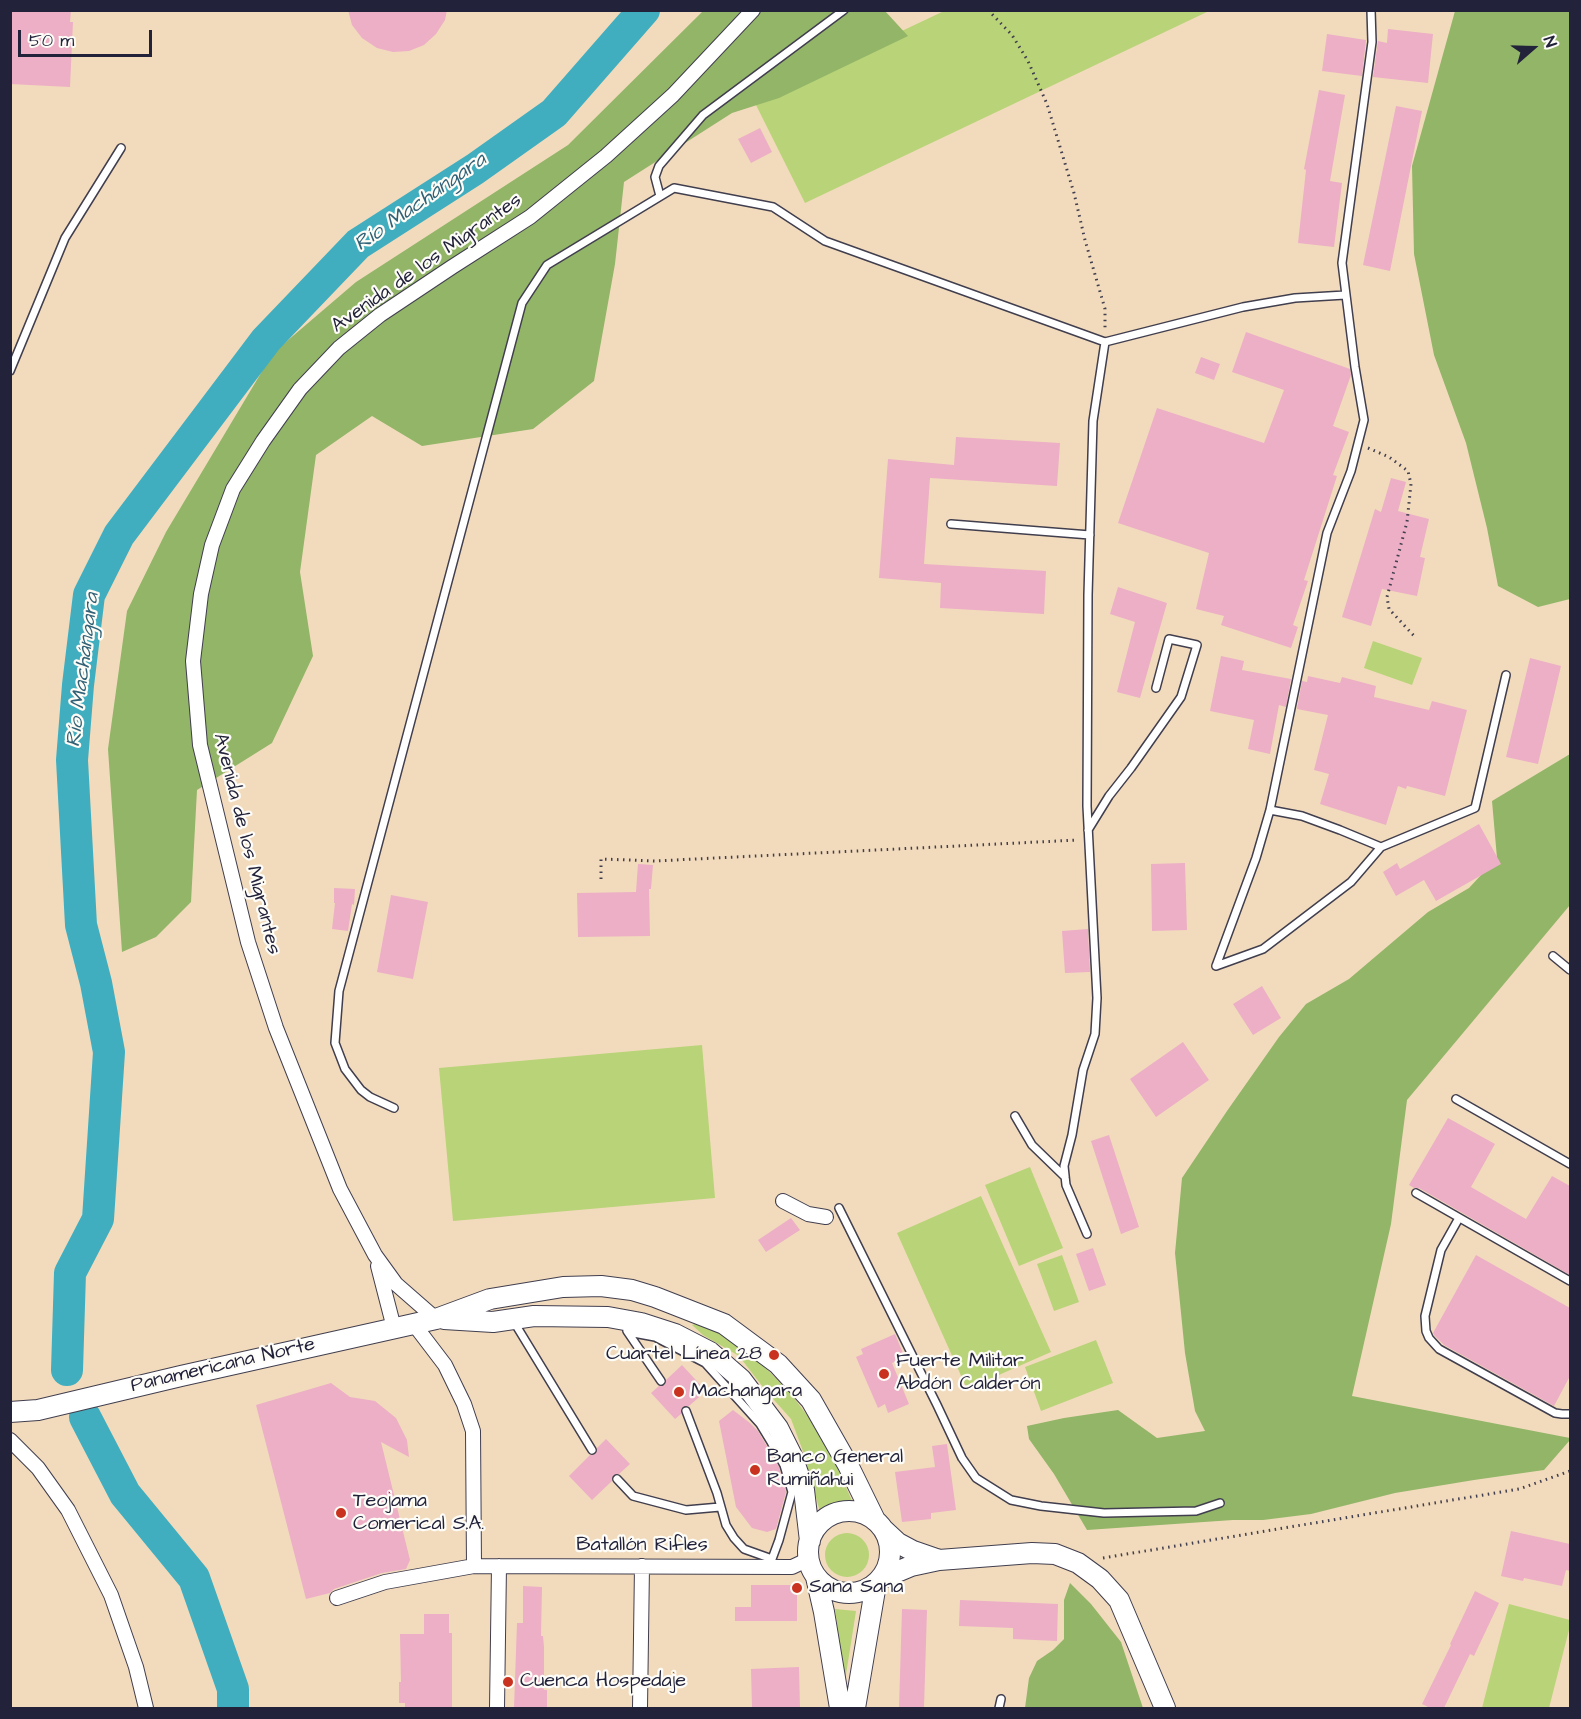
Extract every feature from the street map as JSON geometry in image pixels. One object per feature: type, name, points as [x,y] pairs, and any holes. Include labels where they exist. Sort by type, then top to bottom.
[{"type":"main road","name":"Panamericana Norte","points":[[10,1412],[38,1410],[436,1319],[490,1299],[563,1287],[601,1286],[632,1290],[655,1297],[724,1324],[778,1364],[811,1400],[879,1525],[890,1548],[890,1557],[878,1582],[855,1708]]},
{"type":"main road","name":"Panamericana Norte","points":[[436,1319],[493,1322],[534,1316],[608,1317],[623,1325],[641,1323],[675,1334],[710,1352],[741,1379],[778,1428],[792,1456],[804,1490],[811,1559],[824,1612],[840,1708]]},
{"type":"main road","points":[[939,1560],[898,1543],[863,1513],[850,1511],[837,1513],[825,1518],[815,1528],[811,1559],[823,1584],[846,1593],[859,1592],[911,1566],[939,1560],[1032,1553],[1054,1554],[1078,1563],[1100,1579],[1119,1600],[1165,1708]]},
{"type":"street","name":"Avenida de los Migrantes","points":[[375,1255],[340,1189],[276,1028],[248,942],[200,745],[193,661],[201,594],[212,544],[233,489],[263,441],[300,388],[339,348],[380,315],[530,217],[589,170],[673,95],[753,10]]},
{"type":"street","points":[[783,1201],[808,1214],[826,1217]]},
{"type":"street","points":[[375,1255],[396,1284],[436,1319]]},
{"type":"street","points":[[375,1255],[403,1326],[445,1365],[465,1404],[473,1431],[474,1566]]},
{"type":"street","points":[[10,1440],[38,1468],[68,1510],[111,1595],[136,1667],[146,1708]]},
{"type":"street","name":"Batallón Rifles","points":[[336,1599],[385,1582],[474,1566],[772,1563],[792,1567],[811,1559]]},
{"type":"street","points":[[497,1708],[499,1566]]},
{"type":"street","points":[[640,1708],[642,1566]]},
{"type":"lane","points":[[660,196],[655,177],[659,166],[703,115],[844,10]]},
{"type":"lane","points":[[1371,10],[1372,42],[1342,263],[1364,420],[1351,471],[1327,533],[1270,810],[1256,858],[1216,966],[1263,949],[1351,882],[1381,848],[1475,808],[1506,675]]},
{"type":"lane","points":[[10,371],[65,238],[121,148]]},
{"type":"lane","points":[[394,1108],[370,1097],[361,1090],[342,1063],[335,1043],[339,992],[522,303],[547,265],[674,188],[773,207],[825,241],[1105,342],[1243,307],[1295,298],[1346,295]]},
{"type":"lane","points":[[1087,1234],[1066,1185],[1064,1166],[1072,1135],[1083,1070],[1095,1034],[1097,998],[1088,830],[1088,618],[1093,421],[1105,342]]},
{"type":"lane","points":[[951,524],[1090,535]]},
{"type":"lane","points":[[1088,830],[1109,796],[1180,697],[1197,645],[1169,639],[1156,688]]},
{"type":"lane","points":[[1270,810],[1302,816],[1381,848]]},
{"type":"lane","points":[[1552,956],[1570,970]]},
{"type":"lane","points":[[1456,1099],[1570,1164]]},
{"type":"lane","points":[[1015,1116],[1032,1145],[1065,1177]]},
{"type":"lane","points":[[1416,1193],[1570,1281]]},
{"type":"lane","points":[[839,1208],[962,1458],[976,1478],[1011,1500],[1104,1513],[1196,1511],[1220,1503]]},
{"type":"lane","points":[[1459,1218],[1441,1250],[1425,1316],[1429,1338],[1439,1349],[1555,1413],[1570,1414]]},
{"type":"lane","points":[[513,1320],[592,1450]]},
{"type":"lane","points":[[623,1325],[661,1381]]},
{"type":"lane","points":[[623,1325],[655,1337],[705,1363],[760,1424],[784,1465],[792,1492],[772,1563],[744,1549],[726,1525],[717,1493],[686,1411]]},
{"type":"lane","points":[[617,1479],[633,1496],[665,1505],[686,1510],[720,1507]]},
{"type":"lane","points":[[999,1708],[1000,1699]]},
{"type":"path","points":[[988,10],[1012,35],[1028,61],[1053,118],[1074,193],[1084,240],[1105,309],[1105,342]]},
{"type":"path","points":[[1357,446],[1389,457],[1408,471],[1411,484],[1407,522],[1387,597],[1389,609],[1416,638]]},
{"type":"path","points":[[601,879],[601,860],[655,861],[1089,839]]},
{"type":"path","points":[[1078,1563],[1520,1489],[1570,1471]]},
{"type":"green space","points":[[703,11],[885,11],[908,36],[779,98],[732,113],[624,182],[615,264],[594,381],[533,429],[422,446],[372,416],[316,455],[300,572],[313,656],[272,743],[197,790],[191,902],[156,937],[122,952],[108,749],[127,611],[166,532],[273,353],[356,282],[568,145]]},
{"type":"green space","points":[[944,11],[1209,11],[805,203],[754,101]]},
{"type":"green space","points":[[1455,11],[1570,11],[1570,599],[1538,607],[1498,586],[1487,528],[1466,443],[1434,355],[1414,254],[1412,166]]},
{"type":"green space","points":[[1373,641],[1422,658],[1412,685],[1364,668]]},
{"type":"green space","points":[[1570,754],[1570,905],[1407,1100],[1391,1224],[1352,1396],[1570,1438],[1570,1440],[1544,1470],[1395,1493],[1311,1514],[1263,1520],[1087,1530],[1054,1474],[1029,1439],[1027,1426],[1118,1410],[1157,1438],[1205,1431],[1195,1411],[1185,1353],[1175,1253],[1182,1178],[1279,1037],[1306,1004],[1349,979],[1428,912],[1469,888],[1497,858],[1492,801]]},
{"type":"green space","points":[[702,1045],[715,1198],[453,1221],[439,1068]]},
{"type":"green space","points":[[1030,1167],[1063,1248],[1019,1266],[985,1185]]},
{"type":"green space","points":[[981,1196],[1051,1352],[967,1389],[897,1233]]},
{"type":"green space","points":[[1062,1255],[1079,1302],[1054,1311],[1037,1264]]},
{"type":"green space","points":[[701,1322],[727,1336],[760,1362],[791,1394],[813,1423],[853,1503],[820,1512],[804,1454],[791,1419],[739,1356],[703,1335],[692,1325]]},
{"type":"green space","points":[[1096,1340],[1113,1383],[1041,1411],[1025,1367]]},
{"type":"green space","points":[[847,1533],[862,1540],[869,1555],[862,1570],[847,1577],[832,1570],[825,1555],[832,1540]]},
{"type":"green space","points":[[1070,1583],[1091,1604],[1121,1642],[1143,1708],[1025,1708],[1029,1678],[1037,1661],[1064,1639],[1064,1600]]},
{"type":"green space","points":[[1509,1604],[1570,1620],[1549,1708],[1482,1708]]},
{"type":"green space","points":[[835,1609],[856,1611],[845,1681]]},
{"type":"building","points":[[10,10],[71,10],[70,22],[73,22],[70,87],[10,84]]},
{"type":"building","points":[[348,10],[447,10],[445,20],[436,34],[424,45],[409,51],[393,52],[377,48],[362,38],[352,25]]},
{"type":"building","points":[[1388,29],[1433,34],[1428,83],[1373,77],[1378,41],[1387,43]]},
{"type":"building","points":[[1327,34],[1366,40],[1362,76],[1322,71]]},
{"type":"building","points":[[1319,90],[1345,95],[1330,181],[1342,183],[1334,247],[1298,243],[1306,170],[1304,169]]},
{"type":"building","points":[[1396,106],[1422,111],[1390,271],[1363,265]]},
{"type":"building","points":[[760,128],[772,152],[751,163],[738,139]]},
{"type":"building","points":[[1246,332],[1350,369],[1351,375],[1333,426],[1349,432],[1333,475],[1337,476],[1304,580],[1308,581],[1293,625],[1298,627],[1291,648],[1221,625],[1224,616],[1196,609],[1209,553],[1118,523],[1157,408],[1264,443],[1284,390],[1232,372]]},
{"type":"building","points":[[1201,357],[1220,364],[1214,380],[1195,373]]},
{"type":"building","points":[[956,437],[1060,443],[1057,486],[930,478],[924,564],[1046,571],[1044,614],[940,608],[941,583],[879,578],[888,459],[954,465]]},
{"type":"building","points":[[1391,478],[1406,482],[1398,511],[1429,519],[1420,557],[1425,558],[1417,596],[1382,589],[1371,626],[1342,617],[1375,509],[1381,512]]},
{"type":"building","points":[[1118,587],[1167,603],[1140,698],[1117,692],[1135,622],[1110,614]]},
{"type":"building","points":[[1221,656],[1244,661],[1242,670],[1291,679],[1286,707],[1279,705],[1270,754],[1248,749],[1254,720],[1210,711]]},
{"type":"building","points":[[1530,658],[1561,666],[1538,764],[1506,757]]},
{"type":"building","points":[[1308,676],[1340,683],[1342,677],[1376,686],[1374,697],[1429,710],[1432,701],[1467,710],[1445,796],[1407,786],[1406,789],[1398,786],[1386,825],[1320,804],[1329,774],[1314,770],[1328,715],[1297,709],[1302,681],[1307,682]]},
{"type":"building","points":[[1479,824],[1501,864],[1436,901],[1424,880],[1396,896],[1383,872],[1397,863],[1400,869]]},
{"type":"building","points":[[1185,863],[1187,930],[1152,931],[1151,864]]},
{"type":"building","points":[[638,864],[653,865],[651,889],[649,889],[650,936],[578,937],[577,893],[636,892]]},
{"type":"building","points":[[334,888],[355,889],[348,931],[332,929]]},
{"type":"building","points":[[391,895],[428,902],[413,979],[377,972]]},
{"type":"building","points":[[1088,929],[1090,972],[1065,973],[1062,931]]},
{"type":"building","points":[[1262,986],[1281,1018],[1253,1035],[1233,1004]]},
{"type":"building","points":[[1183,1042],[1209,1080],[1156,1117],[1130,1079]]},
{"type":"building","points":[[1448,1118],[1495,1144],[1471,1187],[1526,1219],[1552,1176],[1570,1186],[1570,1275],[1419,1188],[1409,1185]]},
{"type":"building","points":[[1109,1135],[1139,1227],[1121,1234],[1091,1141]]},
{"type":"building","points":[[791,1218],[800,1230],[766,1252],[758,1240]]},
{"type":"building","points":[[1093,1248],[1106,1285],[1089,1291],[1076,1254]]},
{"type":"building","points":[[1476,1255],[1570,1308],[1570,1376],[1554,1406],[1444,1345],[1434,1335],[1433,1333]]},
{"type":"building","name":"Fuerte Militar Abdón Calderón","points":[[895,1334],[905,1358],[892,1363],[909,1404],[888,1413],[885,1404],[878,1408],[856,1357],[863,1354],[861,1349]]},
{"type":"building","name":"Machangara","points":[[682,1365],[706,1391],[689,1406],[682,1407],[681,1414],[675,1419],[651,1393],[659,1386],[665,1385],[666,1380]]},
{"type":"building","name":"Teojama Comerical S.A.","points":[[331,1383],[350,1397],[375,1401],[396,1418],[407,1440],[409,1457],[381,1442],[410,1560],[406,1569],[382,1573],[334,1589],[330,1593],[306,1599],[256,1405]]},
{"type":"building","name":"Banco General Rumiñahui","points":[[733,1410],[758,1431],[779,1467],[786,1492],[776,1529],[767,1532],[752,1528],[736,1507],[719,1421]]},
{"type":"building","points":[[606,1439],[630,1464],[619,1474],[613,1475],[612,1481],[592,1500],[569,1476],[590,1455],[595,1454],[597,1448]]},
{"type":"building","points":[[947,1444],[956,1510],[931,1513],[931,1519],[902,1522],[895,1472],[935,1467],[932,1446]]},
{"type":"building","points":[[1511,1531],[1570,1544],[1570,1571],[1566,1570],[1562,1586],[1501,1576]]},
{"type":"building","points":[[751,1585],[797,1585],[797,1621],[735,1621],[735,1607],[751,1607]]},
{"type":"building","points":[[523,1586],[542,1587],[541,1636],[543,1636],[544,1647],[544,1690],[547,1690],[547,1708],[514,1708],[517,1623],[523,1623]]},
{"type":"building","points":[[1475,1591],[1499,1603],[1474,1656],[1470,1654],[1444,1708],[1430,1708],[1422,1704]]},
{"type":"building","points":[[960,1600],[1058,1604],[1057,1641],[1013,1639],[1013,1628],[959,1626]]},
{"type":"building","points":[[902,1609],[927,1610],[924,1708],[899,1708]]},
{"type":"building","points":[[424,1614],[449,1614],[449,1633],[452,1633],[452,1708],[405,1708],[405,1703],[399,1703],[400,1634],[424,1634]]},
{"type":"building","points":[[799,1667],[800,1708],[752,1708],[751,1669]]},
{"type":"waterway","name":"Río Machángara","points":[[67,1370],[70,1273],[98,1219],[109,1052],[96,983],[81,925],[72,760],[89,595],[119,535],[266,340],[358,244],[475,169],[554,113],[644,10]]},
{"type":"waterway","name":"Río Machángara","points":[[85,1417],[125,1494],[194,1578],[233,1689],[233,1708]]},
{"type":"place","name":"Cuartel Línea 28","points":[[774,1355]]},
{"type":"place","name":"Fuerte Militar Abdón Calderón","points":[[884,1374]]},
{"type":"place","name":"Machangara","points":[[679,1392]]},
{"type":"place","name":"Banco General Rumiñahui","points":[[755,1470]]},
{"type":"place","name":"Teojama Comerical S.A.","points":[[341,1513]]},
{"type":"place","name":"Sana Sana","points":[[797,1588]]},
{"type":"place","name":"Cuenca Hospedaje","points":[[508,1682]]}]
